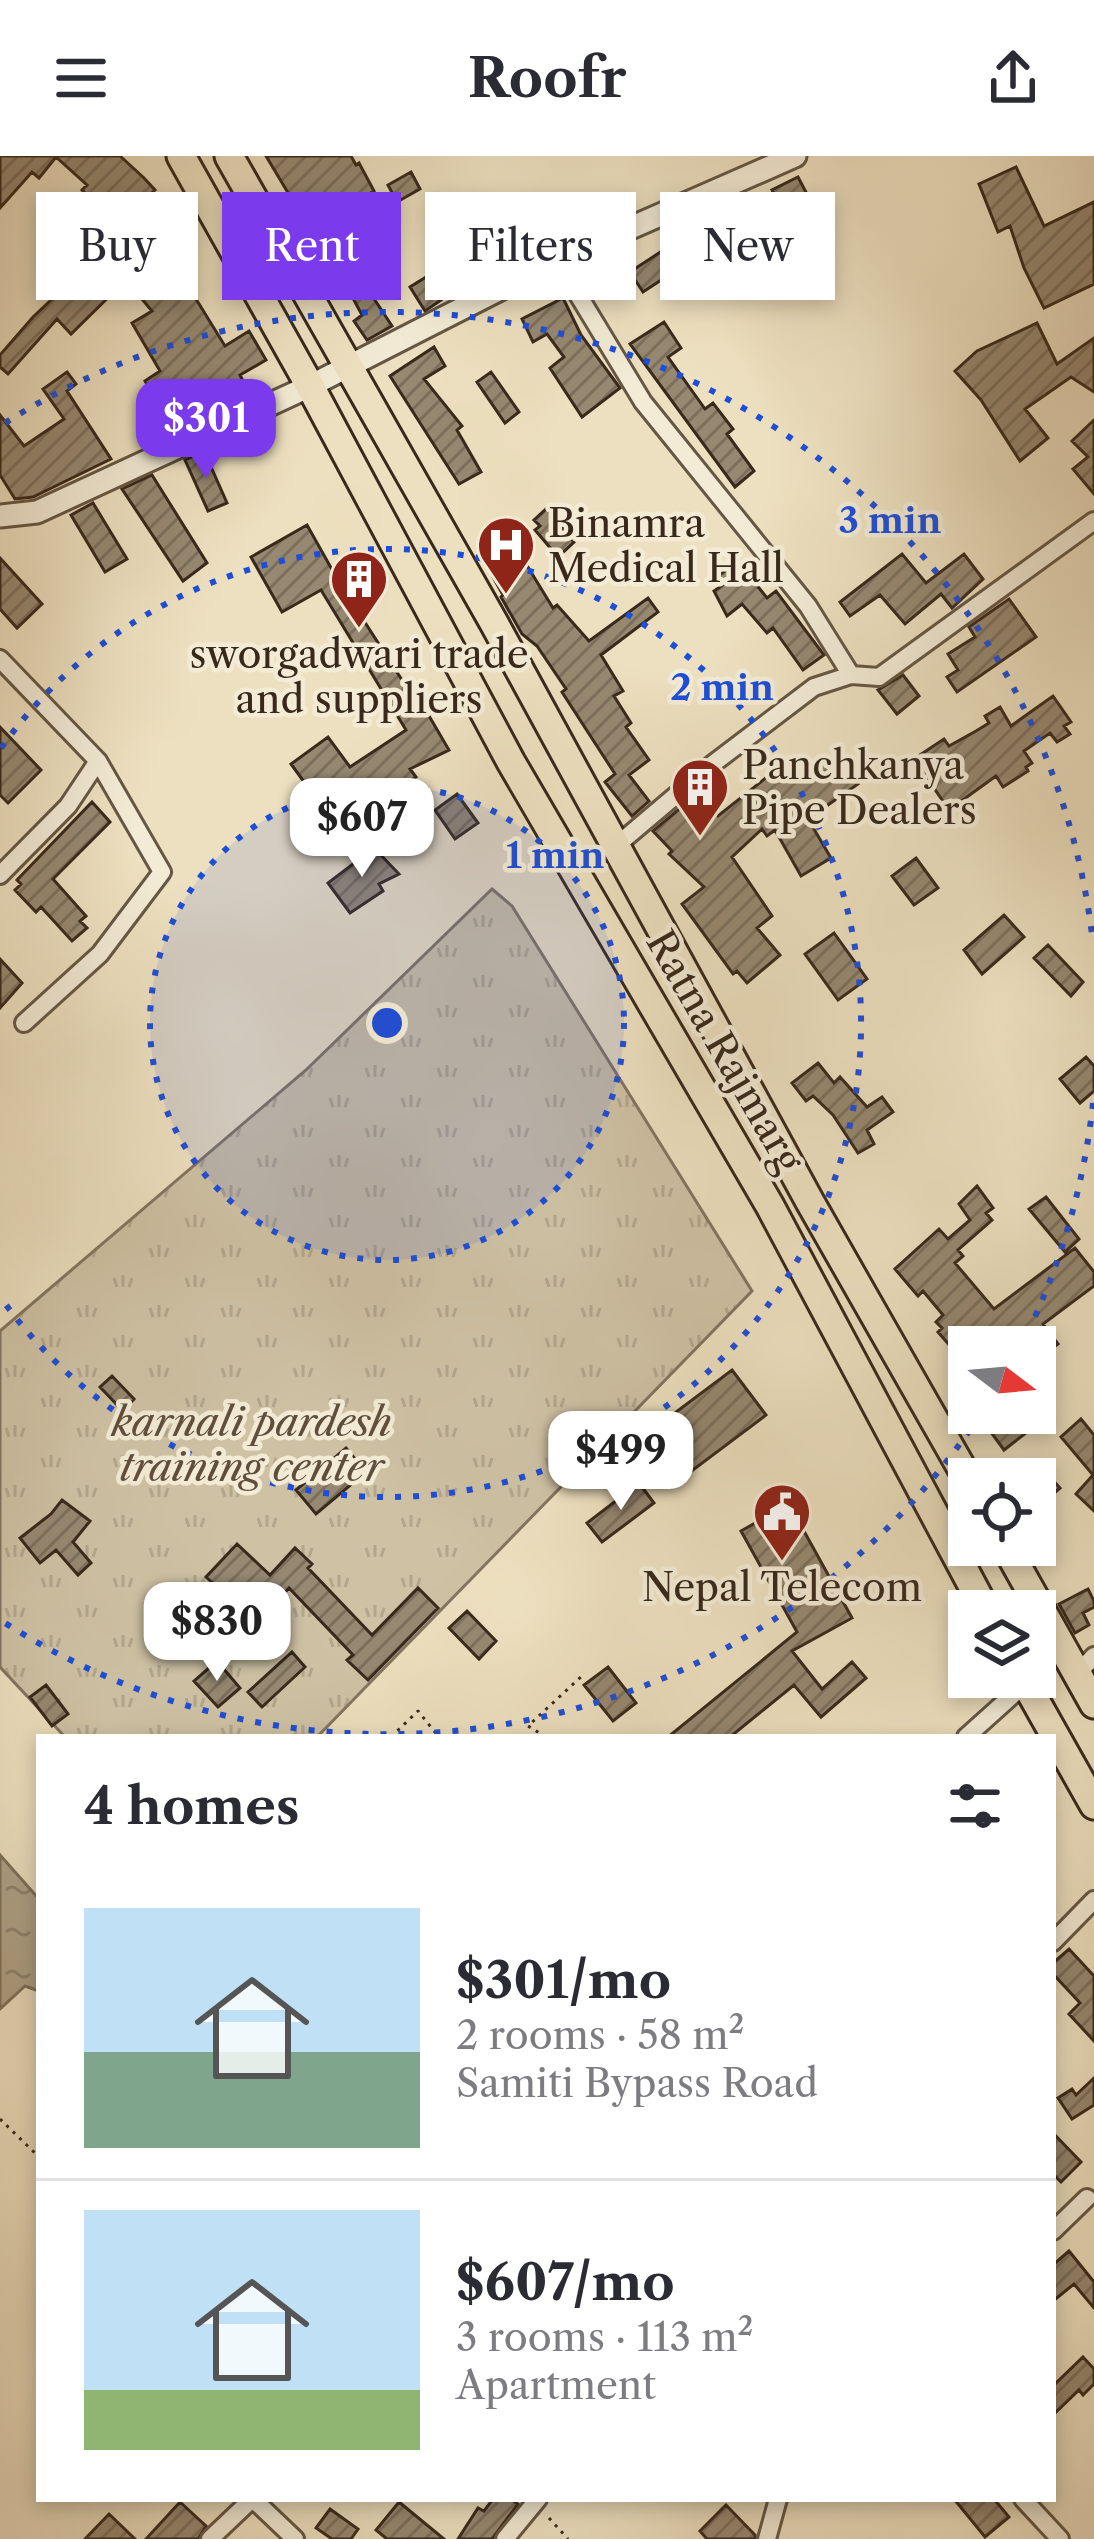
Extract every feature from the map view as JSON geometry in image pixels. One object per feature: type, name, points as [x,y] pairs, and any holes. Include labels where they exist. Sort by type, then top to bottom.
[{"type":"highway","name":"Ratna Rajmarg","points":[[181,156],[511,762],[770,1206],[975,1590]]},
{"type":"highway","name":"Ratna Rajmarg","points":[[229,156],[956,1458]]},
{"type":"highway","points":[[1019,1566],[1086,1665],[1094,1704]]},
{"type":"highway","points":[[1034,1698],[1054,1734]]},
{"type":"highway","points":[[1056,1737],[1094,1805]]},
{"type":"street","points":[[636,225],[795,156]]},
{"type":"street","points":[[0,516],[37,512],[310,386],[479,300]]},
{"type":"street","points":[[581,300],[643,402],[808,606],[851,675]]},
{"type":"street","points":[[616,847],[714,763],[814,687],[851,675],[878,677],[1094,521]]},
{"type":"street","points":[[0,659],[98,761],[161,872],[100,954],[24,1023]]},
{"type":"street","points":[[0,874],[68,806],[98,761]]},
{"type":"street","points":[[969,1734],[1006,1698]]},
{"type":"street","points":[[1056,1939],[1094,1900]]},
{"type":"street","points":[[1056,2228],[1087,2198]]},
{"type":"street","points":[[210,2539],[250,2502]]},
{"type":"street","points":[[256,2502],[295,2539]]},
{"type":"street","points":[[505,2539],[533,2502]]},
{"type":"street","points":[[767,2539],[777,2502]]},
{"type":"street","points":[[1025,2502],[1060,2539]]},
{"type":"path","points":[[541,1734],[528,1726],[584,1674]]},
{"type":"path","points":[[394,1734],[418,1711],[437,1734]]},
{"type":"path","points":[[0,2119],[36,2154]]},
{"type":"path","points":[[536,2502],[568,2539]]},
{"type":"green space","name":"karnali pardesh training center","points":[[492,889],[512,906],[752,1291],[320,1734],[62,1734],[0,1667],[0,1331],[306,1070]]},
{"type":"water","points":[[0,1855],[36,1896],[36,1990],[25,1986],[0,2009]]},
{"type":"building","points":[[0,156],[120,156],[155,190],[84,192],[87,185],[56,157],[39,178],[32,172],[0,208]]},
{"type":"building","points":[[266,156],[351,156],[374,191],[372,192],[288,192]]},
{"type":"building","points":[[1016,167],[1044,226],[1094,202],[1094,284],[1044,308],[1010,226],[998,232],[979,184]]},
{"type":"building","points":[[411,172],[420,189],[401,200],[401,192],[392,192],[388,185]]},
{"type":"building","points":[[798,177],[806,192],[773,192]]},
{"type":"building","points":[[660,252],[660,281],[643,292],[636,281],[636,268]]},
{"type":"building","points":[[425,278],[425,300],[441,300],[425,311],[410,287]]},
{"type":"building","points":[[51,300],[106,300],[71,334],[57,319],[8,374],[0,367],[0,355]]},
{"type":"building","points":[[143,300],[197,300],[225,346],[249,331],[266,360],[240,375],[251,397],[175,432],[145,381],[160,371],[132,323],[152,311]]},
{"type":"building","points":[[354,300],[375,300],[392,326],[367,340],[354,321],[362,315]]},
{"type":"building","points":[[564,300],[581,335],[620,388],[582,417],[550,368],[564,357],[547,334],[533,342],[522,319]]},
{"type":"building","points":[[664,322],[681,348],[668,357],[705,409],[713,403],[733,429],[727,434],[754,471],[735,487],[630,344]]},
{"type":"building","points":[[1037,323],[1057,364],[1094,338],[1094,392],[1071,377],[1025,409],[1048,438],[1020,461],[981,400],[955,371],[977,351]]},
{"type":"building","points":[[434,347],[445,366],[424,379],[462,426],[457,430],[481,472],[459,484],[390,376]]},
{"type":"building","points":[[67,372],[76,384],[67,391],[111,459],[33,497],[15,499],[0,475],[0,415],[24,446],[64,419],[43,389]]},
{"type":"building","points":[[491,372],[519,412],[505,423],[477,382]]},
{"type":"building","points":[[1094,420],[1094,494],[1073,469],[1088,457],[1072,441]]},
{"type":"building","points":[[204,451],[227,503],[208,511],[185,460]]},
{"type":"building","points":[[152,475],[207,563],[183,581],[122,489]]},
{"type":"building","points":[[93,503],[127,559],[105,572],[71,515]]},
{"type":"building","points":[[547,508],[574,542],[558,557],[535,530],[540,526],[534,520]]},
{"type":"building","points":[[307,525],[449,750],[410,769],[416,777],[343,830],[336,820],[322,830],[307,809],[318,801],[291,764],[328,737],[350,767],[406,730],[321,590],[282,612],[251,557]]},
{"type":"building","points":[[902,554],[926,583],[964,554],[983,579],[952,608],[941,594],[905,624],[880,595],[850,616],[840,602]]},
{"type":"building","points":[[0,558],[42,604],[17,628],[0,609]]},
{"type":"building","points":[[523,559],[553,608],[557,605],[589,641],[648,598],[658,612],[601,655],[623,691],[614,696],[631,723],[626,727],[649,760],[629,775],[649,801],[632,816],[605,782],[615,774],[562,692],[566,689],[537,646],[522,634],[501,597],[493,577]]},
{"type":"building","points":[[734,564],[740,572],[744,569],[767,598],[776,591],[824,655],[803,670],[773,628],[767,633],[742,604],[727,616],[714,591],[723,585],[717,577]]},
{"type":"building","points":[[1009,599],[1036,637],[957,692],[947,677],[958,670],[948,654],[975,637],[969,627]]},
{"type":"building","points":[[903,675],[919,696],[897,714],[878,690]]},
{"type":"building","points":[[1053,696],[1071,722],[1064,726],[1070,734],[1057,742],[1050,733],[1024,751],[1032,763],[1028,771],[1003,787],[996,776],[949,810],[914,759],[944,739],[949,746],[976,731],[989,723],[985,716],[1000,707],[1011,726]]},
{"type":"building","points":[[0,727],[41,770],[8,803],[0,795]]},
{"type":"building","points":[[838,756],[858,784],[808,819],[831,858],[801,876],[775,830],[767,836],[762,829],[732,857],[772,916],[757,928],[780,955],[747,983],[737,971],[733,974],[682,904],[704,887],[669,854],[672,851],[653,831],[697,794],[718,816],[792,757],[804,772],[822,759],[826,764]]},
{"type":"building","points":[[457,794],[478,823],[455,839],[435,810]]},
{"type":"building","points":[[92,802],[110,822],[53,879],[86,916],[80,921],[87,928],[72,941],[41,907],[36,912],[15,890],[21,884],[17,880]]},
{"type":"building","points":[[374,848],[399,874],[379,884],[383,891],[350,913],[328,883]]},
{"type":"building","points":[[916,858],[938,888],[914,905],[892,876]]},
{"type":"building","points":[[1004,915],[1024,937],[982,974],[964,950]]},
{"type":"building","points":[[834,933],[867,979],[838,1000],[805,954]]},
{"type":"building","points":[[1048,945],[1083,982],[1071,996],[1034,958]]},
{"type":"building","points":[[0,959],[22,983],[0,1008]]},
{"type":"building","points":[[1086,1057],[1094,1066],[1094,1091],[1080,1103],[1060,1079]]},
{"type":"building","points":[[818,1063],[834,1083],[840,1077],[867,1107],[882,1097],[893,1112],[867,1130],[874,1144],[858,1153],[833,1115],[813,1096],[806,1101],[792,1083]]},
{"type":"building","points":[[977,1186],[993,1208],[986,1213],[992,1220],[958,1250],[963,1256],[955,1263],[994,1309],[1075,1248],[1094,1272],[1094,1286],[1044,1326],[948,1326],[948,1344],[936,1322],[943,1315],[895,1269],[939,1229],[948,1239],[970,1220],[959,1204]]},
{"type":"building","points":[[1046,1197],[1079,1239],[1065,1252],[1029,1209]]},
{"type":"building","points":[[732,1370],[766,1415],[685,1476],[652,1430]]},
{"type":"building","points":[[112,1376],[134,1399],[123,1411],[100,1387]]},
{"type":"building","points":[[1081,1419],[1094,1435],[1094,1511],[1076,1494],[1093,1475],[1061,1437]]},
{"type":"building","points":[[992,1434],[1025,1434],[1004,1450]]},
{"type":"building","points":[[346,1448],[366,1472],[316,1514],[296,1490]]},
{"type":"building","points":[[639,1483],[654,1503],[602,1542],[587,1523]]},
{"type":"building","points":[[62,1500],[90,1521],[73,1542],[91,1563],[78,1575],[56,1550],[40,1563],[20,1538]]},
{"type":"building","points":[[789,1504],[852,1618],[792,1651],[822,1689],[852,1662],[866,1678],[821,1717],[794,1685],[734,1734],[672,1734],[797,1632],[741,1531]]},
{"type":"building","points":[[237,1544],[270,1575],[295,1548],[372,1635],[418,1588],[438,1608],[368,1680],[347,1660],[353,1655],[289,1588],[245,1636],[228,1620],[240,1608],[206,1577]]},
{"type":"building","points":[[1088,1589],[1094,1607],[1083,1613],[1089,1625],[1075,1633],[1059,1604]]},
{"type":"building","points":[[189,1605],[212,1624],[187,1654],[165,1635]]},
{"type":"building","points":[[467,1611],[496,1641],[479,1659],[449,1628]]},
{"type":"building","points":[[292,1652],[305,1667],[262,1707],[248,1692]]},
{"type":"building","points":[[217,1661],[240,1688],[218,1707],[194,1681]]},
{"type":"building","points":[[608,1667],[636,1703],[613,1721],[584,1685]]},
{"type":"building","points":[[46,1685],[68,1714],[52,1726],[30,1697]]},
{"type":"building","points":[[1069,1949],[1094,1976],[1094,2041],[1069,2014],[1080,2003],[1056,1977],[1056,1960]]},
{"type":"building","points":[[1094,2078],[1094,2105],[1072,2119],[1058,2098],[1072,2089],[1076,2095]]},
{"type":"building","points":[[1056,2136],[1081,2162],[1061,2182],[1056,2177]]},
{"type":"building","points":[[1069,2251],[1094,2282],[1094,2308],[1074,2284],[1056,2299],[1056,2262]]},
{"type":"building","points":[[1083,2357],[1094,2369],[1094,2384],[1083,2395],[1079,2390],[1056,2412],[1056,2383]]},
{"type":"building","points":[[180,2502],[206,2526],[198,2539],[146,2539]]},
{"type":"building","points":[[399,2502],[444,2539],[387,2539],[376,2530]]},
{"type":"building","points":[[491,2502],[518,2504],[492,2539],[458,2539],[478,2508],[484,2511]]},
{"type":"building","points":[[956,2502],[996,2502],[1009,2517],[985,2537]]},
{"type":"building","points":[[726,2505],[755,2539],[707,2539],[700,2531]]},
{"type":"building","points":[[330,2509],[358,2529],[351,2539],[332,2539],[316,2528]]},
{"type":"building","points":[[109,2514],[135,2539],[85,2539]]},
{"type":"place","name":"Binamra Medical Hall","points":[[506,596]]},
{"type":"place","name":"sworgadwari trade and suppliers","points":[[359,630]]},
{"type":"place","name":"Panchkanya Pipe Dealers","points":[[700,838]]},
{"type":"place","name":"Nepal Telecom","points":[[782,1563]]}]
